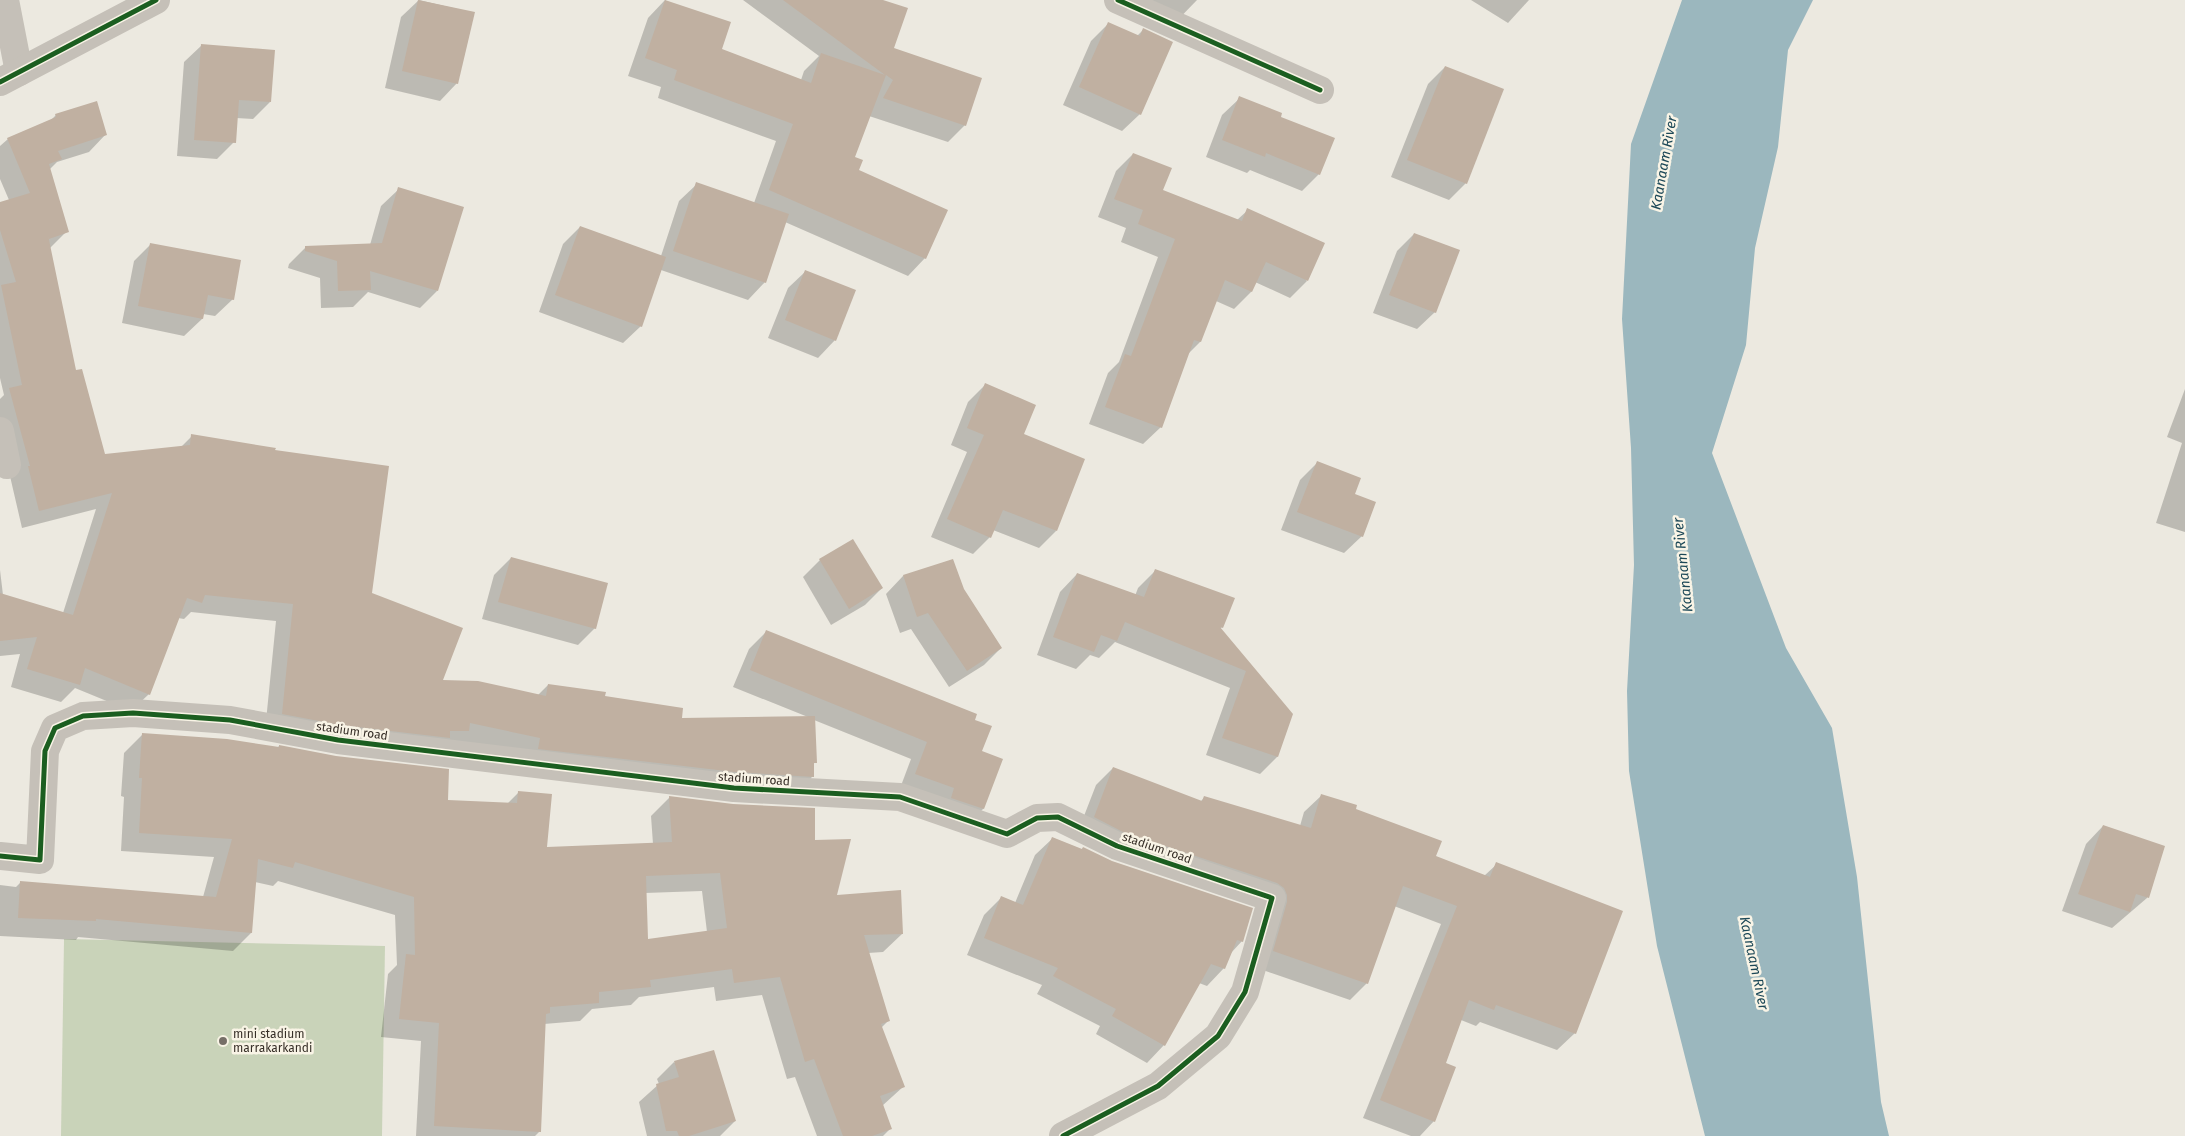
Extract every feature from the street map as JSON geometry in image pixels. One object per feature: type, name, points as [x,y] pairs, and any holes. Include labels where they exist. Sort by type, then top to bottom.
[{"type":"street","points":[[5,0],[10,77],[156,0]]},
{"type":"street","points":[[1118,0],[1320,90]]},
{"type":"street","points":[[0,431],[7,465]]},
{"type":"street","name":"stadium road","points":[[0,856],[40,860],[45,751],[56,728],[84,716],[132,713],[230,720],[338,740],[734,788],[900,797],[1007,834],[1037,818],[1058,817],[1117,846],[1272,898],[1245,992],[1218,1036],[1158,1086],[1063,1136]]},
{"type":"green space","name":"mini stadium marrakarkandi","points":[[64,939],[385,946],[382,1136],[61,1136]]},
{"type":"water","name":"Kaanaam River","points":[[1682,0],[1813,0],[1788,50],[1778,147],[1755,248],[1746,345],[1712,453],[1786,648],[1832,728],[1857,877],[1881,1102],[1889,1136],[1705,1136],[1657,946],[1629,771],[1627,691],[1634,565],[1631,448],[1622,319],[1631,144]]},
{"type":"building","points":[[418,0],[475,12],[458,84],[402,71]]},
{"type":"building","points":[[665,0],[731,22],[722,49],[811,83],[821,53],[885,75],[783,0],[883,0],[908,8],[894,48],[982,78],[966,126],[883,98],[893,80],[886,75],[855,157],[863,160],[859,170],[948,210],[926,259],[769,190],[793,124],[674,80],[677,70],[645,58]]},
{"type":"building","points":[[1108,22],[1140,36],[1143,28],[1173,42],[1141,115],[1079,87]]},
{"type":"building","points":[[201,44],[275,50],[271,102],[239,100],[236,143],[194,140]]},
{"type":"building","points":[[1445,66],[1504,89],[1467,184],[1407,160]]},
{"type":"building","points":[[1239,96],[1282,113],[1281,117],[1335,138],[1320,175],[1266,153],[1265,157],[1222,140]]},
{"type":"building","points":[[97,101],[107,135],[58,151],[62,159],[49,164],[69,232],[49,239],[48,235],[76,370],[82,369],[105,454],[190,445],[191,434],[276,448],[275,450],[389,466],[372,593],[463,628],[443,680],[478,681],[546,696],[548,684],[606,692],[605,696],[683,708],[682,718],[815,716],[817,763],[814,763],[814,777],[735,772],[538,749],[540,738],[470,723],[469,731],[450,731],[450,738],[340,725],[282,714],[293,604],[205,595],[202,603],[187,598],[150,695],[85,668],[80,685],[27,669],[37,637],[0,641],[0,593],[73,615],[112,493],[39,511],[28,466],[30,466],[9,388],[22,385],[1,285],[16,282],[0,230],[0,202],[30,193],[7,138],[56,117],[55,114]]},
{"type":"building","points":[[1133,153],[1172,168],[1163,190],[1242,221],[1247,208],[1325,243],[1308,281],[1266,262],[1252,292],[1225,280],[1201,342],[1194,340],[1162,428],[1105,407],[1125,354],[1131,356],[1175,239],[1138,224],[1143,210],[1114,199]]},
{"type":"building","points":[[696,182],[789,214],[766,283],[673,251]]},
{"type":"building","points":[[398,187],[464,207],[438,291],[370,271],[371,290],[338,291],[337,261],[305,251],[305,246],[382,243]]},
{"type":"building","points":[[580,226],[666,257],[642,327],[555,295]]},
{"type":"building","points":[[1414,233],[1460,250],[1436,313],[1389,295]]},
{"type":"building","points":[[150,243],[241,260],[234,300],[208,295],[203,319],[138,306]]},
{"type":"building","points":[[805,270],[856,290],[836,341],[785,320]]},
{"type":"building","points":[[985,383],[1036,405],[1024,434],[1085,459],[1057,531],[1003,510],[991,538],[947,519],[984,435],[967,428]]},
{"type":"building","points":[[1317,461],[1361,478],[1355,494],[1376,502],[1363,537],[1297,512]]},
{"type":"building","points":[[853,539],[883,588],[849,609],[819,559]]},
{"type":"building","points":[[511,557],[608,583],[596,629],[498,602]]},
{"type":"building","points":[[953,559],[964,589],[1002,648],[967,671],[928,613],[917,617],[903,575]]},
{"type":"building","points":[[1155,569],[1235,598],[1223,628],[1220,627],[1293,714],[1278,757],[1222,738],[1246,671],[1125,622],[1117,641],[1101,635],[1094,652],[1053,637],[1077,573],[1144,597]]},
{"type":"building","points":[[766,630],[977,714],[975,720],[992,726],[982,751],[1003,759],[984,809],[951,798],[954,788],[915,774],[927,742],[750,670]]},
{"type":"building","points":[[142,733],[227,739],[279,747],[279,745],[336,756],[449,769],[448,800],[517,803],[518,791],[552,794],[547,847],[672,842],[669,796],[733,804],[815,808],[815,840],[851,839],[837,895],[901,890],[903,934],[864,935],[890,1021],[881,1024],[905,1087],[880,1096],[892,1129],[872,1136],[843,1136],[814,1059],[805,1062],[780,977],[734,983],[732,969],[650,980],[651,987],[599,992],[599,1003],[550,1007],[550,1013],[546,1014],[541,1132],[434,1126],[439,1023],[399,1019],[406,954],[415,955],[414,897],[295,862],[293,868],[258,859],[252,933],[96,919],[96,921],[18,918],[20,881],[216,897],[232,839],[139,833],[142,778],[139,778]],"holes":[[[720,873],[727,928],[648,939],[646,876]]]},
{"type":"building","points":[[1113,767],[1202,801],[1204,796],[1311,828],[1321,794],[1357,805],[1356,809],[1442,841],[1436,856],[1490,877],[1496,862],[1623,911],[1576,1034],[1496,1005],[1494,1010],[1469,1000],[1446,1063],[1456,1067],[1435,1122],[1380,1100],[1457,906],[1403,886],[1368,984],[1273,951],[1287,902],[1284,888],[1277,883],[1123,832],[1094,817]]},
{"type":"building","points":[[2103,825],[2165,846],[2149,898],[2136,894],[2130,912],[2078,894]]},
{"type":"building","points":[[1052,837],[1082,849],[1083,847],[1112,861],[1253,908],[1243,942],[1237,940],[1225,969],[1211,964],[1165,1046],[1112,1016],[1116,1009],[1053,976],[1058,968],[984,938],[1001,896],[1023,905]]},
{"type":"building","points":[[714,1050],[736,1121],[689,1136],[679,1136],[677,1131],[666,1131],[656,1084],[679,1077],[674,1061]]},
{"type":"cycle path","points":[[0,82],[156,0]]},
{"type":"cycle path","points":[[1118,0],[1320,90]]},
{"type":"cycle path","points":[[0,856],[40,860],[45,751],[55,728],[83,716],[133,713],[230,720],[338,740],[734,788],[900,797],[1007,834],[1037,818],[1058,817],[1117,846],[1272,898],[1245,992],[1218,1036],[1158,1086],[1063,1136]]},
{"type":"place","name":"mini stadium marrakarkandi","points":[[223,1041]]}]
